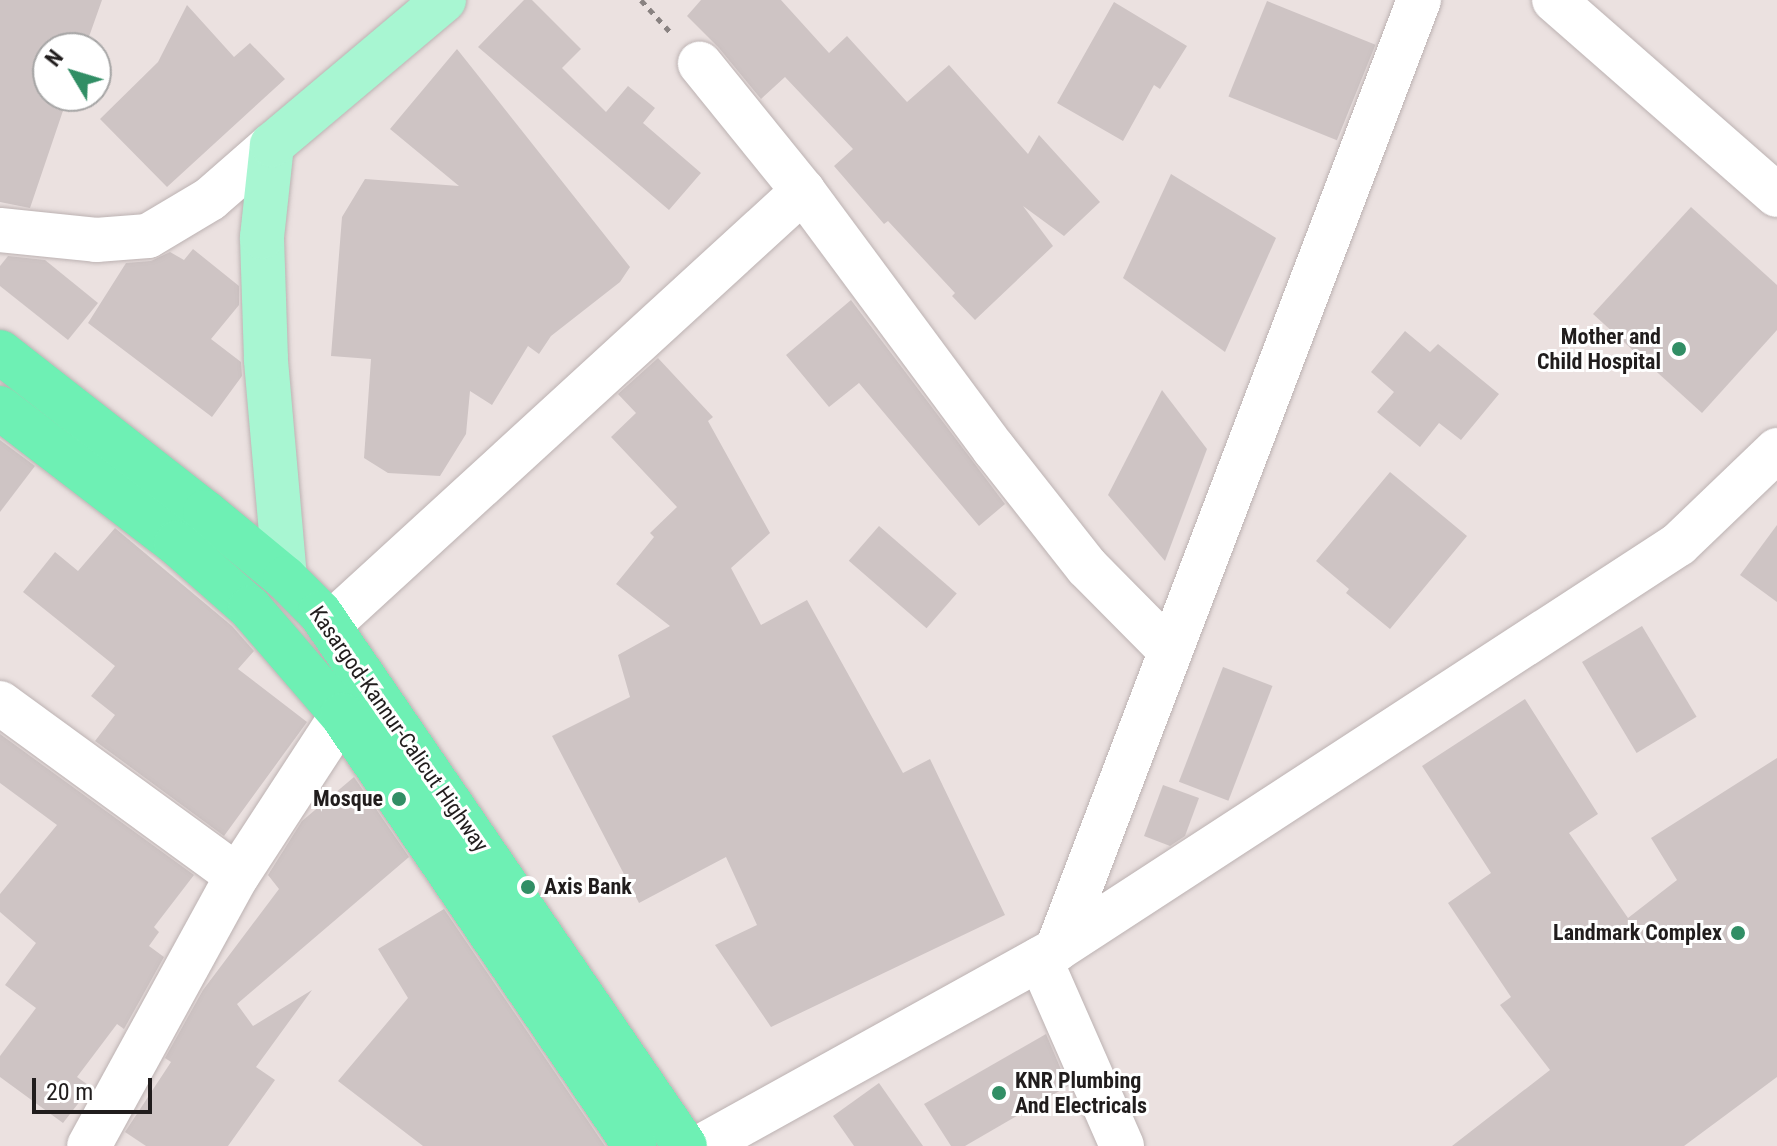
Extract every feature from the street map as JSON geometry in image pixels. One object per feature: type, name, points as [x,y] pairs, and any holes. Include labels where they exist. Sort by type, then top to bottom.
[{"type":"highway","name":"Kasargod-Kannur-Calicut Highway","points":[[0,352],[57,394],[285,578],[329,625],[685,1146]]},
{"type":"highway","name":"Kasargod-Kannur-Calicut Highway","points":[[0,408],[176,543],[250,608],[342,715],[635,1146]]},
{"type":"highway","points":[[295,661],[329,625]]},
{"type":"main road","points":[[285,578],[266,359],[263,253],[272,145],[444,0]]},
{"type":"street","points":[[1122,1146],[1048,954],[1170,651],[1419,0]]},
{"type":"street","points":[[1554,0],[1777,195]]},
{"type":"street","points":[[700,64],[803,191],[994,449],[1087,567],[1170,651]]},
{"type":"street","points":[[0,230],[96,240],[148,236],[210,199],[272,145]]},
{"type":"street","points":[[329,625],[803,191]]},
{"type":"street","points":[[702,1146],[1048,954],[1679,544],[1777,450]]},
{"type":"street","points":[[0,703],[237,876]]},
{"type":"street","points":[[89,1146],[237,876],[342,715]]},
{"type":"building","points":[[0,0],[102,0],[91,32],[32,32],[32,112],[63,112],[30,208],[0,202]]},
{"type":"building","points":[[524,0],[532,0],[581,49],[562,68],[606,112],[628,86],[655,108],[643,123],[701,173],[669,210],[478,47]]},
{"type":"building","points":[[701,0],[781,0],[829,53],[847,36],[907,102],[949,65],[1028,154],[1039,135],[1100,202],[1064,236],[1023,206],[1053,246],[975,320],[952,296],[955,293],[888,221],[884,224],[834,166],[853,149],[785,77],[761,99],[719,48],[687,16]]},
{"type":"building","points":[[1267,1],[1375,45],[1337,140],[1228,96]]},
{"type":"building","points":[[1114,2],[1187,46],[1160,89],[1154,85],[1123,141],[1057,103]]},
{"type":"building","points":[[187,5],[234,57],[250,43],[285,79],[167,187],[100,119],[107,112],[112,112],[112,107],[158,62]]},
{"type":"building","points":[[457,49],[630,267],[620,282],[551,336],[539,354],[528,346],[492,405],[470,391],[466,434],[440,476],[388,473],[364,458],[371,359],[331,356],[342,217],[365,179],[459,186],[390,129]]},
{"type":"building","points":[[1171,174],[1276,238],[1225,352],[1123,278]]},
{"type":"building","points":[[1691,207],[1777,285],[1777,330],[1702,413],[1593,314]]},
{"type":"building","points":[[193,249],[239,286],[239,305],[211,339],[241,362],[242,376],[212,417],[88,323],[126,263],[151,261],[170,252],[184,260]]},
{"type":"building","points":[[8,256],[45,260],[98,303],[68,340],[0,286],[0,266]]},
{"type":"building","points":[[851,300],[1005,504],[979,526],[859,383],[829,407],[786,355]]},
{"type":"building","points":[[1405,331],[1430,352],[1438,344],[1499,394],[1461,440],[1439,423],[1420,447],[1377,412],[1394,392],[1371,372]]},
{"type":"building","points":[[658,358],[713,417],[708,421],[770,533],[731,568],[761,625],[807,600],[903,773],[930,759],[1005,915],[771,1027],[715,945],[757,925],[726,857],[639,903],[552,736],[630,697],[618,655],[670,626],[616,584],[654,537],[650,533],[677,507],[611,437],[636,413],[618,394]]},
{"type":"building","points":[[1162,390],[1207,449],[1165,561],[1108,495]]},
{"type":"building","points":[[0,440],[35,466],[0,512]]},
{"type":"building","points":[[1390,472],[1467,536],[1390,629],[1346,593],[1349,589],[1316,561]]},
{"type":"building","points":[[1777,525],[1777,602],[1740,575]]},
{"type":"building","points":[[879,526],[957,594],[927,628],[849,561]]},
{"type":"building","points":[[115,528],[232,626],[254,651],[238,669],[307,722],[224,836],[95,741],[115,715],[91,696],[115,666],[23,592],[55,552],[78,571]]},
{"type":"building","points":[[1642,626],[1697,717],[1637,753],[1582,662]]},
{"type":"building","points":[[1223,667],[1272,686],[1228,801],[1179,782]]},
{"type":"building","points":[[1525,699],[1598,814],[1569,833],[1628,918],[1677,880],[1651,838],[1777,758],[1777,1077],[1684,1146],[1452,1146],[1550,1070],[1500,1005],[1511,997],[1448,903],[1491,873],[1422,766]]},
{"type":"building","points":[[0,734],[194,875],[154,927],[159,932],[149,946],[164,957],[124,1029],[117,1024],[77,1077],[91,1087],[63,1123],[0,1077],[0,1056],[36,1008],[5,985],[36,943],[0,912],[0,894],[57,825],[0,783]]},
{"type":"building","points":[[354,777],[409,857],[237,1004],[253,1026],[312,990],[256,1067],[275,1080],[228,1146],[146,1146],[125,1132],[171,1062],[165,1058],[203,990],[279,889],[268,875],[302,821]]},
{"type":"building","points":[[1163,785],[1199,798],[1185,836],[1170,846],[1144,836]]},
{"type":"building","points":[[444,909],[605,1146],[423,1146],[338,1081],[408,998],[378,949]]},
{"type":"building","name":"KNR Plumbing And Electricals","points":[[1046,1034],[1068,1086],[965,1146],[951,1146],[924,1104]]},
{"type":"building","points":[[879,1083],[923,1146],[854,1146],[833,1116]]},
{"type":"place","name":"Mother and Child Hospital","points":[[1679,349]]},
{"type":"place","name":"Mosque","points":[[399,799]]},
{"type":"place","name":"Axis Bank","points":[[528,887]]},
{"type":"place","name":"Landmark Complex","points":[[1738,933]]},
{"type":"place","name":"KNR Plumbing And Electricals","points":[[999,1093]]}]
